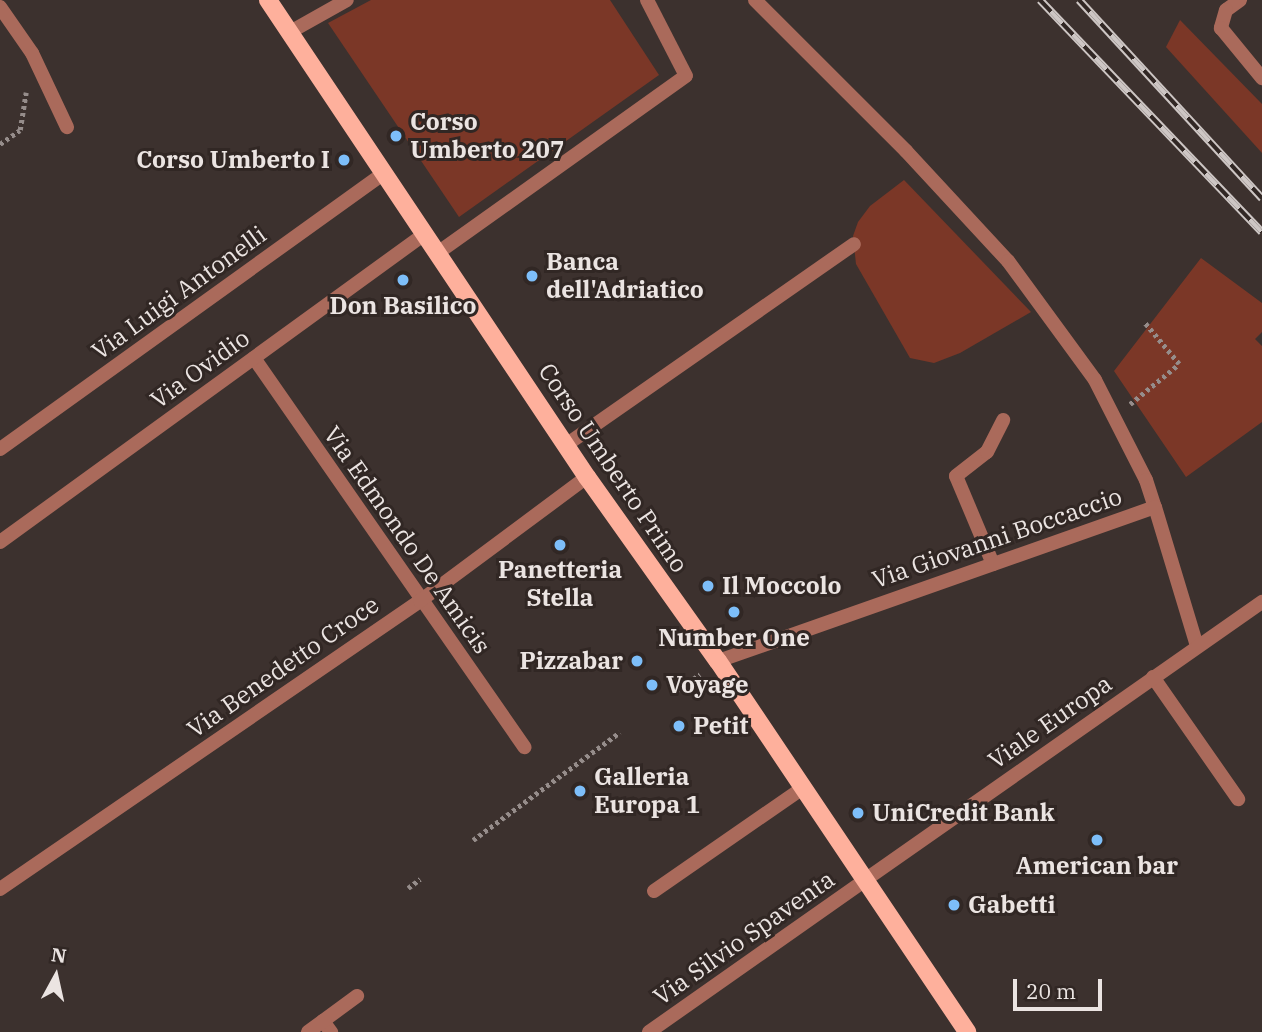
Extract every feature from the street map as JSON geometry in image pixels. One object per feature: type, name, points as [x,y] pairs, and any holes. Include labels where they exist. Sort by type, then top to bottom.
[{"type":"main road","name":"Corso Umberto Primo","points":[[268,0],[587,477],[718,661],[965,1031]]},
{"type":"street","points":[[290,32],[347,0]]},
{"type":"street","points":[[439,252],[685,76],[648,0]]},
{"type":"street","points":[[755,0],[906,151],[1008,261],[1068,340],[1113,416],[1146,480],[1155,507]]},
{"type":"street","points":[[1240,0],[1226,10],[1221,28],[1262,78]]},
{"type":"street","points":[[2,15],[32,53],[66,127]]},
{"type":"street","name":"Via Luigi Antonelli","points":[[0,449],[384,173]]},
{"type":"street","name":"Via Ovidio","points":[[0,542],[426,233]]},
{"type":"street","points":[[566,444],[854,244]]},
{"type":"street","name":"Via Edmondo De Amicis","points":[[254,358],[419,601],[524,747]]},
{"type":"street","points":[[993,564],[956,476],[987,452],[1003,420]]},
{"type":"street","name":"Via Benedetto Croce","points":[[0,889],[419,601],[587,477]]},
{"type":"street","name":"Via Giovanni Boccaccio","points":[[718,661],[1155,507],[1197,646]]},
{"type":"street","name":"Viale Europa","points":[[865,880],[1262,601]]},
{"type":"street","points":[[1153,677],[1238,799]]},
{"type":"street","points":[[654,891],[803,788]]},
{"type":"street","name":"Via Silvio Spaventa","points":[[649,1032],[865,880]]},
{"type":"street","points":[[308,1032],[327,1027],[357,996]]},
{"type":"path","points":[[0,144],[20,130],[32,53]]},
{"type":"path","points":[[1113,416],[1179,364],[1144,322]]},
{"type":"path","points":[[473,840],[620,732]]},
{"type":"path","points":[[408,888],[421,878]]},
{"type":"shaded area","points":[[371,0],[610,0],[659,75],[459,217],[328,23]]},
{"type":"shaded area","points":[[1180,20],[1262,104],[1262,153],[1166,47]]},
{"type":"shaded area","points":[[904,180],[1031,312],[960,353],[934,363],[910,358],[856,264],[853,236],[858,222],[870,206]]},
{"type":"shaded area","points":[[1201,258],[1262,303],[1262,332],[1255,339],[1262,346],[1262,422],[1186,477],[1114,371]]},
{"type":"railway","points":[[1040,0],[1262,232]]},
{"type":"railway","points":[[1079,0],[1262,198]]},
{"type":"place","name":"Corso Umberto 207","points":[[396,136]]},
{"type":"place","name":"Corso Umberto I","points":[[344,160]]},
{"type":"place","name":"Banca dell'Adriatico","points":[[532,276]]},
{"type":"place","name":"Don Basilico","points":[[403,280]]},
{"type":"place","name":"Panetteria Stella","points":[[560,545]]},
{"type":"place","name":"Il Moccolo","points":[[708,586]]},
{"type":"place","name":"Number One","points":[[734,612]]},
{"type":"place","name":"Pizzabar","points":[[637,661]]},
{"type":"place","name":"Voyage","points":[[652,685]]},
{"type":"place","name":"Petit","points":[[679,726]]},
{"type":"place","name":"Galleria Europa 1","points":[[580,791]]},
{"type":"place","name":"UniCredit Bank","points":[[858,813]]},
{"type":"place","name":"American bar","points":[[1097,840]]},
{"type":"place","name":"Gabetti","points":[[954,905]]}]
